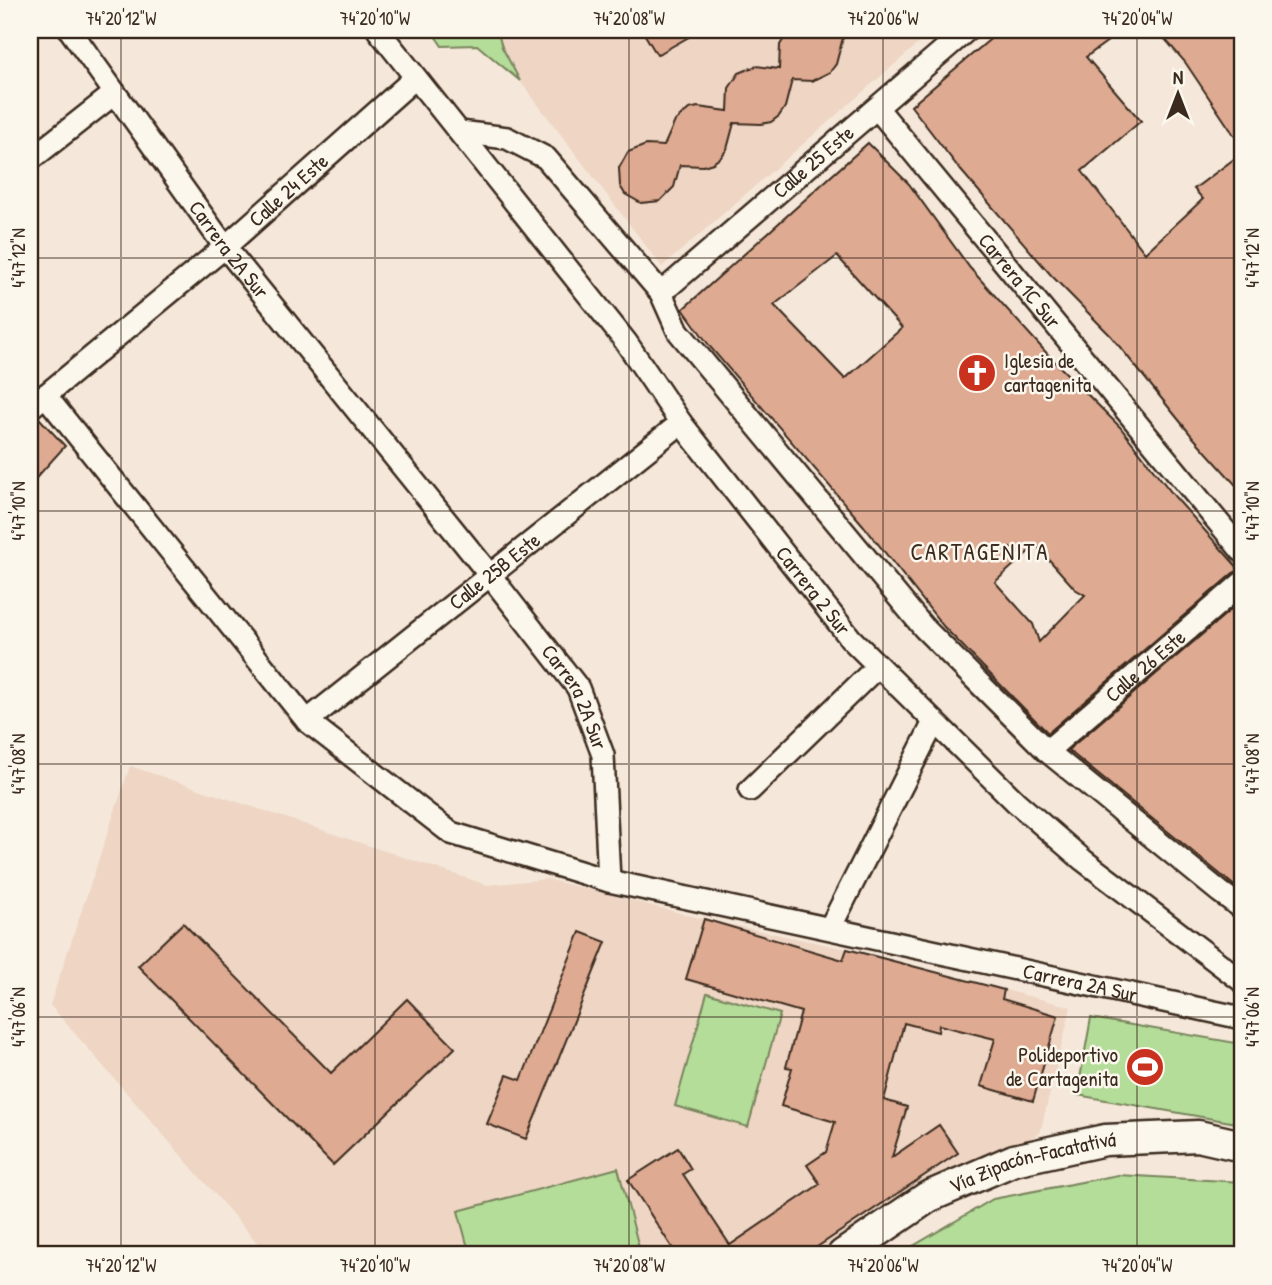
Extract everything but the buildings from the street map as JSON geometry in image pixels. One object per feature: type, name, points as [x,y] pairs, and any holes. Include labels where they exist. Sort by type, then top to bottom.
[{"type":"main road","name":"Vía Zipacón-Facatativá","points":[[843,1255],[929,1197],[1014,1160],[1105,1140],[1198,1136],[1242,1146]]},
{"type":"street","name":"Carrera 2A Sur","points":[[70,30],[225,247],[578,688],[603,755],[609,881],[1242,1018]]},
{"type":"street","name":"Carrera 2 Sur","points":[[378,30],[626,342],[681,423],[851,639],[1016,802],[1083,860],[1242,981]]},
{"type":"street","name":"Calle 25 Este","points":[[661,293],[967,30]]},
{"type":"street","name":"Calle 24 Este","points":[[37,401],[225,247],[415,78]]},
{"type":"street","points":[[30,160],[115,93]]},
{"type":"street","name":"Carrera 1C Sur","points":[[877,108],[1238,537]]},
{"type":"street","points":[[460,132],[507,138],[546,159],[661,293],[678,331],[924,628],[1047,751],[1242,908]]},
{"type":"street","points":[[37,401],[307,721],[451,833],[609,881]]},
{"type":"street","name":"Calle 25B Este","points":[[307,721],[681,423]]},
{"type":"street","name":"Calle 26 Este","points":[[1047,751],[1242,583]]},
{"type":"street","points":[[750,790],[878,666]]},
{"type":"street","points":[[830,929],[934,722]]},
{"type":"shaded area","points":[[497,30],[934,30],[662,267],[520,81],[502,47]]},
{"type":"shaded area","points":[[130,766],[487,885],[547,879],[704,919],[847,949],[1071,1007],[1040,1133],[870,1223],[833,1255],[268,1255],[50,1005]]},
{"type":"green space","points":[[431,30],[497,30],[502,47],[520,81],[477,45],[442,46]]},
{"type":"green space","points":[[707,993],[780,1014],[748,1127],[675,1106]]},
{"type":"green space","name":"Polideportivo de Cartagenita","points":[[1091,1018],[1242,1044],[1242,1124],[1077,1095]]},
{"type":"green space","points":[[618,1168],[641,1255],[470,1255],[458,1211]]},
{"type":"green space","points":[[1118,1175],[1242,1182],[1242,1255],[898,1255],[993,1199]]},
{"type":"place","name":"Iglesia de cartagenita","points":[[977,373]]},
{"type":"place","name":"Polideportivo de Cartagenita","points":[[1145,1067]]},
{"type":"district","name":"CARTAGENITA","points":[[980,552]]}]
